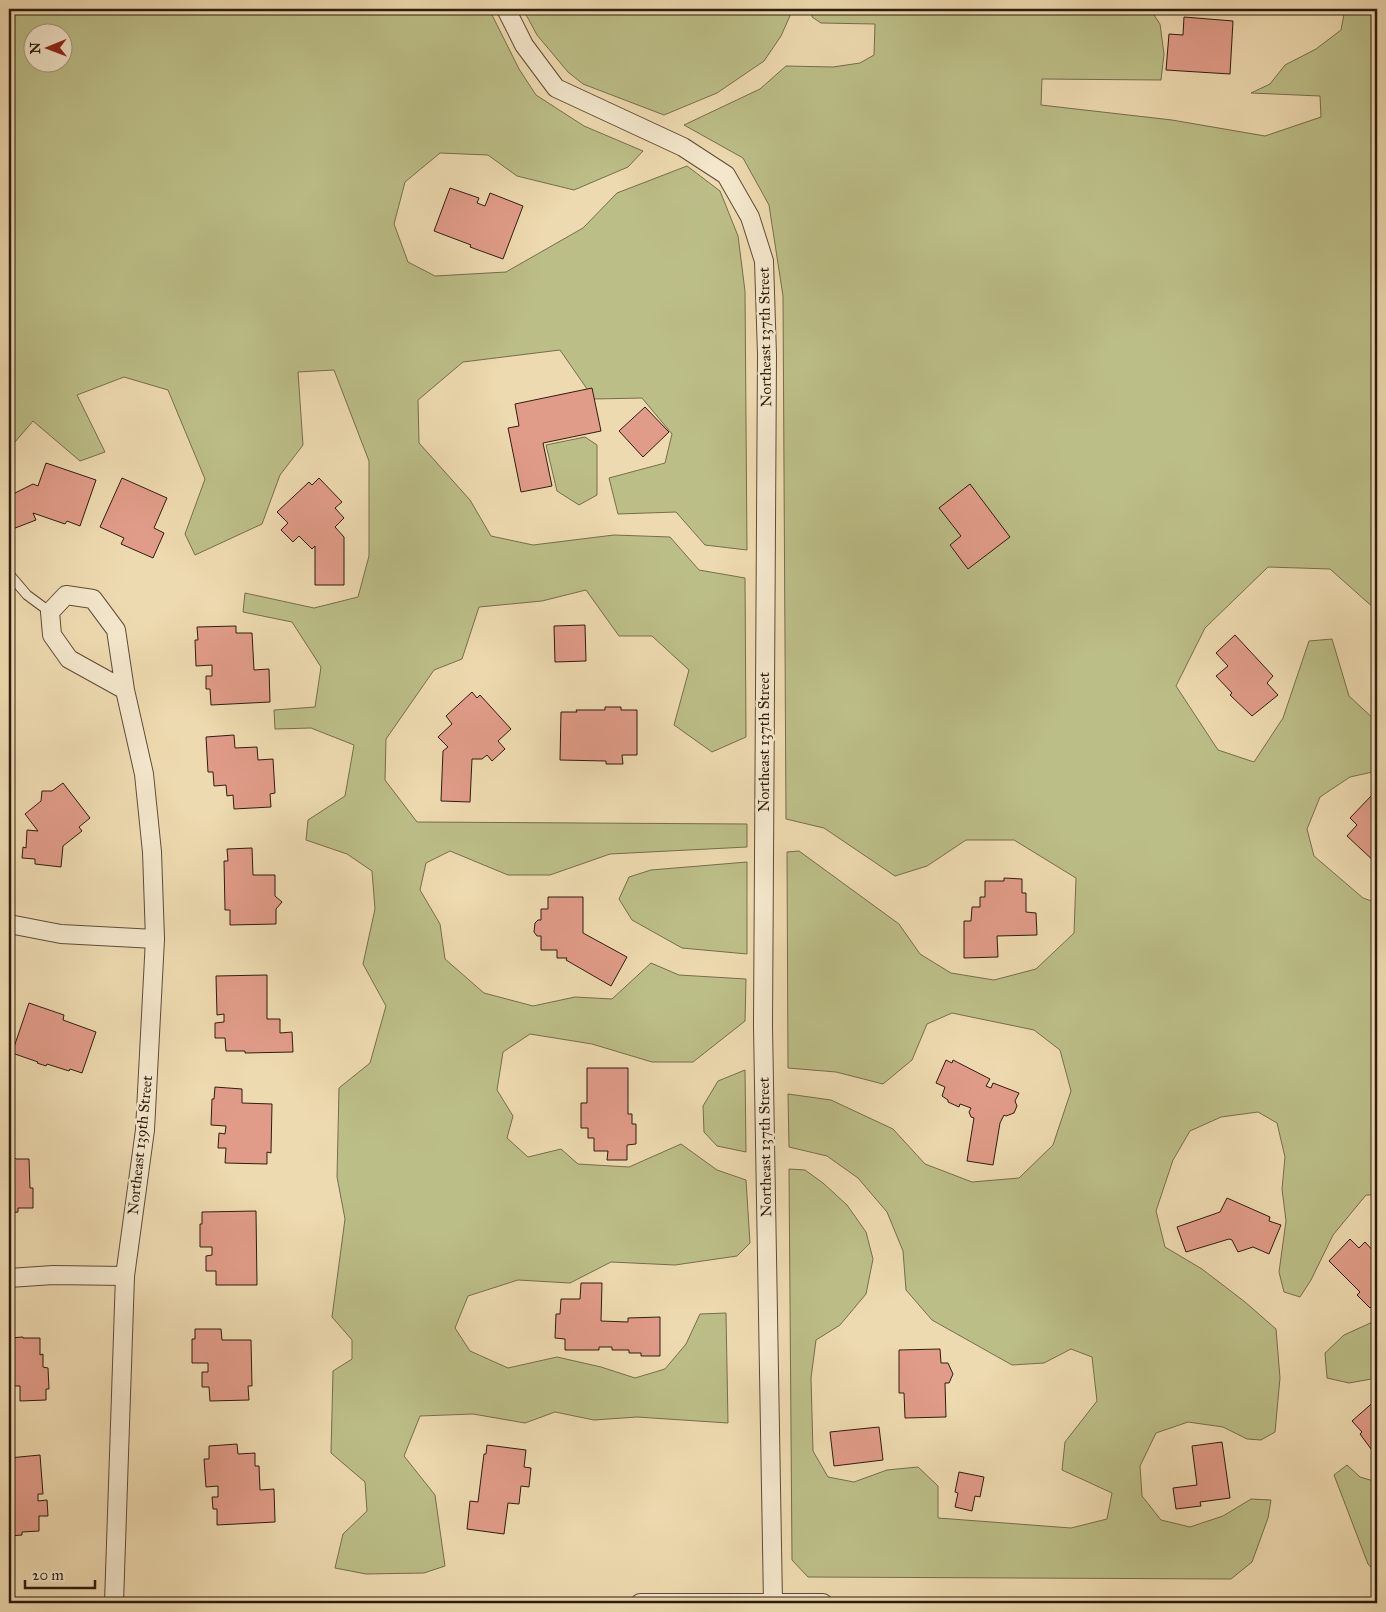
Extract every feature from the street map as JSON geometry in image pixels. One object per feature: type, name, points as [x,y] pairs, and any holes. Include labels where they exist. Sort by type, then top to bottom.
[{"type":"street","name":"Northeast 137th Street","points":[[506,9],[524,45],[556,88],[683,147],[726,175],[750,217],[764,261],[767,365],[763,1026],[773,1603]]},
{"type":"street","name":"Northeast 139th Street","points":[[50,612],[66,595],[93,599],[116,630],[125,690],[144,774],[152,852],[155,939],[145,1130],[124,1276],[114,1603]]},
{"type":"street","points":[[50,612],[52,635],[69,659],[125,690]]},
{"type":"street","points":[[9,924],[61,934],[155,939]]},
{"type":"street","points":[[9,1278],[53,1275],[124,1276]]},
{"type":"street","points":[[640,1603],[823,1603]]},
{"type":"lane","points":[[9,574],[27,595],[50,612]]},
{"type":"green space","points":[[9,9],[489,9],[519,69],[536,95],[584,126],[643,151],[628,167],[574,190],[517,176],[488,155],[440,153],[405,182],[394,224],[408,262],[435,276],[506,272],[583,228],[617,193],[687,166],[720,191],[738,236],[745,291],[747,550],[705,545],[676,512],[618,514],[609,478],[665,463],[672,434],[642,398],[594,399],[560,350],[463,362],[418,400],[419,443],[470,500],[491,536],[533,545],[614,535],[670,537],[699,570],[745,578],[746,737],[712,752],[674,725],[689,670],[652,636],[619,636],[586,590],[542,601],[479,607],[462,659],[434,670],[386,739],[385,780],[417,822],[747,824],[747,847],[610,854],[550,875],[508,875],[450,851],[426,863],[420,890],[440,924],[445,959],[484,993],[533,1006],[575,997],[612,999],[651,963],[679,975],[746,979],[745,1021],[693,1062],[652,1062],[592,1044],[530,1034],[503,1052],[497,1090],[513,1116],[507,1138],[528,1157],[561,1149],[578,1164],[629,1167],[681,1144],[717,1170],[746,1180],[750,1243],[737,1256],[675,1265],[611,1262],[570,1283],[518,1280],[468,1296],[455,1328],[470,1351],[508,1368],[557,1357],[601,1367],[635,1378],[665,1369],[686,1344],[700,1314],[726,1313],[728,1423],[637,1417],[594,1420],[555,1412],[525,1423],[473,1414],[420,1416],[404,1456],[435,1495],[445,1566],[424,1573],[366,1574],[335,1568],[343,1534],[367,1511],[365,1482],[331,1453],[333,1371],[352,1359],[352,1340],[332,1317],[345,1219],[337,1177],[339,1088],[370,1063],[386,1006],[363,964],[375,909],[372,871],[347,854],[306,840],[308,820],[345,796],[354,745],[311,728],[275,729],[274,710],[315,707],[321,667],[292,622],[243,612],[245,593],[314,608],[358,597],[369,556],[369,461],[334,370],[298,372],[303,445],[280,475],[262,524],[195,555],[185,534],[205,479],[168,390],[124,377],[77,395],[105,452],[80,461],[33,421],[9,449]]},
{"type":"green space","points":[[523,9],[793,9],[781,36],[764,61],[717,93],[664,115],[583,84],[568,72],[537,35]]},
{"type":"green space","points":[[812,9],[1150,9],[1160,24],[1164,54],[1161,80],[1042,79],[1041,105],[1172,120],[1265,136],[1321,117],[1320,96],[1251,93],[1270,84],[1285,65],[1316,49],[1341,30],[1345,9],[1377,9],[1377,630],[1375,609],[1330,569],[1268,567],[1205,628],[1176,686],[1218,750],[1254,762],[1283,718],[1309,641],[1332,639],[1349,696],[1377,722],[1377,771],[1350,777],[1320,797],[1307,829],[1314,856],[1363,898],[1377,903],[1377,1195],[1366,1195],[1333,1235],[1311,1280],[1300,1297],[1284,1292],[1279,1272],[1286,1221],[1282,1189],[1285,1157],[1277,1123],[1258,1112],[1221,1117],[1190,1131],[1173,1160],[1156,1211],[1165,1247],[1202,1269],[1276,1329],[1280,1378],[1275,1432],[1261,1440],[1247,1439],[1223,1427],[1188,1422],[1156,1433],[1140,1466],[1142,1496],[1161,1520],[1190,1527],[1223,1516],[1251,1499],[1271,1500],[1268,1518],[1252,1562],[1231,1579],[808,1577],[792,1560],[789,1169],[805,1170],[823,1183],[847,1205],[866,1232],[873,1259],[866,1294],[840,1325],[816,1340],[811,1378],[813,1451],[828,1477],[854,1482],[887,1470],[918,1467],[938,1486],[938,1518],[1071,1528],[1107,1519],[1112,1493],[1062,1470],[1065,1442],[1097,1401],[1092,1357],[1071,1349],[1044,1363],[1012,1365],[932,1320],[906,1290],[903,1251],[887,1212],[858,1178],[827,1156],[789,1147],[788,1094],[831,1100],[893,1129],[925,1164],[972,1182],[1019,1178],[1053,1145],[1071,1091],[1060,1050],[1034,1030],[952,1013],[927,1024],[912,1060],[883,1084],[836,1072],[788,1068],[787,852],[799,851],[899,924],[920,954],[951,973],[994,980],[1036,969],[1074,933],[1076,878],[1014,840],[966,840],[927,866],[895,876],[824,828],[786,819],[783,296],[769,205],[743,158],[684,125],[760,89],[786,66],[833,67],[860,63],[874,55],[875,24],[821,23],[812,17]]},
{"type":"green space","points":[[585,437],[597,445],[597,495],[579,505],[557,491],[546,445]]},
{"type":"green space","points":[[747,862],[747,954],[682,948],[632,920],[619,899],[629,877],[651,870]]},
{"type":"green space","points":[[745,1070],[746,1152],[717,1146],[704,1132],[703,1106],[718,1081]]},
{"type":"green space","points":[[1377,1320],[1377,1378],[1349,1383],[1327,1378],[1325,1353],[1344,1335]]},
{"type":"green space","points":[[1347,1465],[1360,1477],[1377,1482],[1377,1574],[1368,1564],[1334,1475]]},
{"type":"building","points":[[1184,17],[1233,21],[1230,74],[1166,70],[1169,34],[1183,35]]},
{"type":"building","points":[[450,188],[479,198],[477,203],[485,206],[490,193],[523,206],[503,259],[434,231]]},
{"type":"building","points":[[592,388],[601,431],[543,443],[552,486],[521,492],[508,428],[519,426],[515,404]]},
{"type":"building","points":[[645,407],[669,432],[643,457],[619,431]]},
{"type":"building","points":[[46,463],[96,480],[80,526],[67,521],[65,524],[33,513],[36,520],[10,530],[9,500],[13,498],[11,495],[33,484],[38,486]]},
{"type":"building","points":[[122,478],[167,498],[154,528],[164,533],[153,558],[121,544],[124,538],[100,527]]},
{"type":"building","points":[[319,478],[342,502],[335,508],[344,518],[335,527],[344,537],[344,585],[315,585],[315,546],[312,549],[299,536],[293,542],[281,530],[288,523],[277,512],[309,482],[312,485]]},
{"type":"building","points":[[970,484],[1010,537],[968,569],[950,545],[961,536],[939,508]]},
{"type":"building","points":[[585,625],[586,661],[555,662],[554,626]]},
{"type":"building","points":[[236,626],[236,633],[252,633],[254,670],[269,669],[270,702],[211,705],[210,689],[206,689],[206,676],[212,676],[212,665],[196,666],[195,640],[198,640],[197,627]]},
{"type":"building","points":[[1235,635],[1273,676],[1267,683],[1278,695],[1252,716],[1230,695],[1232,693],[1216,676],[1228,666],[1216,653]]},
{"type":"building","points":[[472,692],[477,698],[480,695],[511,729],[498,741],[505,749],[492,761],[487,755],[482,759],[472,759],[470,802],[441,801],[443,751],[448,747],[438,737],[452,724],[446,716]]},
{"type":"building","points":[[605,707],[637,710],[637,755],[622,755],[623,764],[606,764],[606,761],[560,760],[561,712],[605,710]]},
{"type":"building","points":[[234,735],[235,748],[257,747],[258,760],[273,759],[275,793],[270,794],[271,807],[234,809],[233,795],[227,796],[226,785],[214,786],[213,772],[208,772],[206,737]]},
{"type":"building","points":[[63,783],[90,818],[79,827],[82,831],[63,846],[61,867],[35,864],[35,859],[22,858],[23,847],[26,848],[27,830],[38,831],[25,814],[41,801],[42,791],[52,791]]},
{"type":"building","points":[[1373,794],[1377,799],[1377,864],[1347,836],[1357,825],[1350,818]]},
{"type":"building","points":[[252,848],[253,875],[275,875],[275,896],[282,902],[276,909],[276,924],[230,925],[230,910],[225,910],[224,861],[228,861],[227,849]]},
{"type":"building","points":[[1004,878],[1022,879],[1022,893],[1026,893],[1026,912],[1036,913],[1037,935],[997,936],[998,957],[964,958],[964,921],[971,921],[972,907],[980,907],[980,897],[985,897],[985,881],[1004,881]]},
{"type":"building","points":[[548,897],[583,897],[583,933],[627,957],[611,986],[566,960],[567,958],[557,958],[557,950],[541,950],[541,936],[537,936],[534,932],[535,923],[541,920],[541,909],[548,909]]},
{"type":"building","points":[[267,975],[267,1019],[280,1019],[280,1033],[292,1032],[293,1052],[245,1053],[245,1051],[226,1051],[225,1038],[215,1038],[215,1023],[224,1022],[224,1014],[217,1015],[216,976]]},
{"type":"building","points":[[29,1003],[64,1015],[63,1020],[96,1032],[82,1073],[47,1064],[46,1066],[12,1053]]},
{"type":"building","points":[[946,1060],[952,1063],[953,1060],[990,1079],[986,1086],[991,1088],[993,1083],[1019,1093],[1015,1101],[1017,1106],[1014,1113],[1004,1115],[1000,1123],[993,1165],[967,1161],[974,1118],[971,1117],[969,1112],[971,1108],[960,1104],[959,1107],[948,1102],[942,1096],[945,1087],[936,1083]]},
{"type":"building","points":[[587,1068],[628,1068],[628,1114],[632,1114],[632,1124],[636,1124],[636,1144],[627,1145],[627,1160],[607,1160],[608,1151],[594,1151],[594,1138],[588,1138],[588,1128],[581,1128],[581,1103],[587,1103]]},
{"type":"building","points":[[215,1087],[242,1089],[242,1103],[272,1104],[271,1153],[267,1152],[267,1164],[225,1163],[226,1148],[218,1148],[219,1133],[225,1134],[226,1126],[211,1125],[212,1099],[214,1099]]},
{"type":"building","points":[[9,1152],[16,1159],[29,1159],[30,1188],[33,1188],[33,1208],[18,1208],[18,1212],[9,1213]]},
{"type":"building","points":[[1227,1198],[1270,1217],[1269,1221],[1281,1225],[1269,1254],[1253,1247],[1238,1252],[1232,1240],[1229,1239],[1186,1252],[1177,1227],[1220,1212]]},
{"type":"building","points":[[256,1211],[257,1285],[216,1285],[216,1271],[206,1271],[206,1256],[212,1255],[212,1247],[200,1247],[202,1212]]},
{"type":"building","points":[[1350,1239],[1359,1248],[1365,1242],[1377,1255],[1377,1301],[1370,1308],[1357,1295],[1360,1292],[1329,1261]]},
{"type":"building","points":[[581,1283],[602,1283],[601,1321],[628,1322],[628,1318],[660,1317],[660,1356],[641,1356],[641,1353],[629,1353],[629,1350],[612,1350],[612,1347],[599,1347],[599,1350],[565,1350],[565,1339],[555,1338],[556,1314],[560,1314],[561,1299],[580,1299]]},
{"type":"building","points":[[195,1329],[221,1329],[222,1340],[251,1340],[252,1386],[248,1386],[249,1400],[210,1401],[209,1387],[202,1387],[202,1372],[208,1372],[208,1363],[192,1363],[192,1339],[195,1339]]},
{"type":"building","points":[[9,1338],[40,1338],[40,1355],[43,1354],[43,1367],[48,1368],[49,1389],[46,1389],[46,1400],[20,1401],[20,1386],[9,1386]]},
{"type":"building","points":[[940,1349],[941,1363],[948,1363],[953,1374],[949,1383],[945,1383],[946,1417],[905,1418],[904,1393],[899,1393],[899,1350]]},
{"type":"building","points":[[1377,1399],[1377,1457],[1360,1434],[1362,1432],[1352,1421]]},
{"type":"building","points":[[879,1427],[883,1460],[834,1466],[830,1432]]},
{"type":"building","points":[[1222,1442],[1230,1498],[1200,1502],[1201,1506],[1176,1509],[1173,1488],[1197,1485],[1192,1446]]},
{"type":"building","points":[[237,1444],[238,1454],[255,1453],[255,1466],[259,1466],[260,1490],[274,1489],[275,1522],[217,1525],[217,1509],[213,1509],[212,1497],[218,1497],[218,1486],[206,1487],[204,1459],[209,1459],[209,1446]]},
{"type":"building","points":[[487,1445],[526,1450],[524,1467],[531,1468],[529,1487],[521,1486],[519,1504],[508,1503],[504,1534],[467,1529],[470,1501],[478,1502],[484,1454],[486,1454]]},
{"type":"building","points":[[40,1455],[43,1494],[38,1494],[38,1501],[47,1500],[48,1516],[39,1516],[39,1531],[22,1532],[22,1535],[9,1536],[9,1458]]},
{"type":"building","points":[[959,1472],[984,1477],[980,1497],[975,1496],[972,1511],[955,1507],[958,1493],[955,1492]]}]
